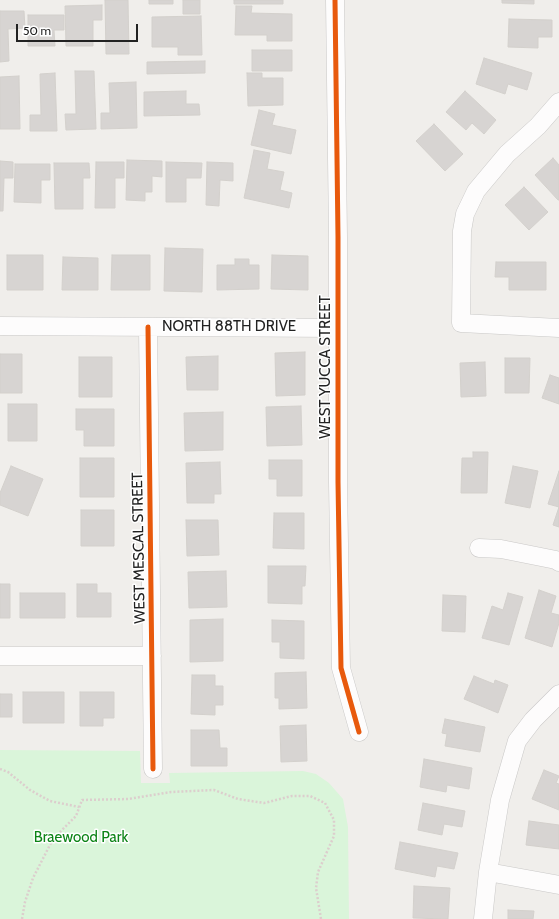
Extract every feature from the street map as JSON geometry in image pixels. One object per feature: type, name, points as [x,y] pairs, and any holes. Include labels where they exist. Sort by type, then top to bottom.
[{"type":"street","name":"WEST YUCCA STREET","points":[[335,0],[338,237],[338,482],[341,668],[359,732]]},
{"type":"street","points":[[559,102],[538,126],[507,154],[476,191],[465,214],[462,231],[461,323],[559,328]]},
{"type":"street","name":"NORTH 88TH DRIVE","points":[[0,326],[338,328]]},
{"type":"street","name":"WEST MESCAL STREET","points":[[148,327],[153,769]]},
{"type":"street","points":[[480,548],[501,549],[556,560],[559,562]]},
{"type":"street","points":[[0,656],[152,656]]},
{"type":"street","points":[[483,919],[488,872],[500,800],[517,741],[533,720],[559,694]]},
{"type":"street","points":[[488,872],[559,885]]},
{"type":"path","points":[[0,769],[8,772],[30,790],[50,801],[79,808]]},
{"type":"path","points":[[22,919],[24,902],[33,878],[53,839],[76,816],[82,800],[128,799],[171,792],[214,790],[238,799],[264,803],[292,796],[310,796],[325,803],[334,820],[334,836],[318,872],[316,888],[321,919]]},
{"type":"green space","name":"Braewood Park","points":[[0,750],[140,751],[141,783],[170,783],[169,773],[303,771],[316,774],[329,783],[343,799],[348,827],[349,919],[0,919]]},
{"type":"building","points":[[105,0],[128,0],[129,54],[106,54]]},
{"type":"building","points":[[149,0],[173,0],[173,4],[149,4]]},
{"type":"building","points":[[183,0],[200,0],[200,14],[183,14]]},
{"type":"building","points":[[234,0],[283,0],[283,4],[234,4]]},
{"type":"building","points":[[502,0],[534,0],[534,4],[502,3]]},
{"type":"building","points":[[102,5],[102,20],[93,20],[93,46],[66,46],[65,6]]},
{"type":"building","points":[[236,6],[252,6],[251,13],[292,14],[292,41],[267,41],[267,35],[235,35]]},
{"type":"building","points":[[0,11],[24,11],[25,28],[8,29],[9,61],[0,62]]},
{"type":"building","points":[[28,15],[64,15],[64,30],[54,30],[55,46],[28,46]]},
{"type":"building","points":[[201,16],[202,55],[178,55],[178,47],[152,47],[152,17]]},
{"type":"building","points":[[509,19],[552,20],[552,37],[538,37],[538,48],[508,47]]},
{"type":"building","points":[[252,50],[292,50],[292,71],[252,71]]},
{"type":"building","points":[[484,58],[532,73],[527,90],[508,84],[505,94],[476,84]]},
{"type":"building","points":[[205,61],[205,73],[147,74],[147,62]]},
{"type":"building","points":[[75,71],[94,71],[96,129],[66,130],[65,114],[76,114]]},
{"type":"building","points":[[55,73],[57,131],[30,131],[30,115],[41,115],[40,74]]},
{"type":"building","points":[[247,73],[262,73],[262,78],[283,78],[283,105],[248,106]]},
{"type":"building","points":[[19,76],[20,129],[0,129],[0,77]]},
{"type":"building","points":[[136,82],[137,128],[101,129],[101,113],[110,113],[109,83]]},
{"type":"building","points":[[186,91],[186,104],[199,104],[200,115],[144,116],[144,92]]},
{"type":"building","points":[[465,91],[496,120],[484,134],[472,123],[466,130],[446,112]]},
{"type":"building","points":[[259,110],[275,114],[272,125],[296,130],[291,154],[251,145]]},
{"type":"building","points":[[434,124],[463,154],[445,171],[416,141]]},
{"type":"building","points":[[254,150],[270,153],[267,169],[284,172],[280,190],[292,193],[289,208],[244,198]]},
{"type":"building","points":[[553,158],[559,165],[559,200],[535,175]]},
{"type":"building","points":[[127,160],[162,161],[162,177],[152,176],[152,192],[145,192],[145,201],[126,200]]},
{"type":"building","points":[[0,161],[13,162],[13,178],[4,178],[3,211],[0,211]]},
{"type":"building","points":[[96,162],[124,162],[124,178],[115,178],[115,208],[95,208]]},
{"type":"building","points":[[166,162],[202,163],[201,178],[186,178],[186,202],[166,202]]},
{"type":"building","points":[[207,162],[233,163],[233,181],[220,180],[219,206],[206,205]]},
{"type":"building","points":[[54,163],[89,163],[90,178],[83,178],[83,209],[55,209]]},
{"type":"building","points":[[15,164],[50,164],[50,180],[41,180],[41,203],[14,202]]},
{"type":"building","points":[[524,187],[548,212],[529,230],[505,205]]},
{"type":"building","points":[[165,248],[203,249],[202,292],[164,291]]},
{"type":"building","points":[[7,255],[43,255],[43,290],[7,290]]},
{"type":"building","points":[[112,255],[150,255],[150,290],[111,290]]},
{"type":"building","points":[[272,255],[308,256],[308,290],[271,289]]},
{"type":"building","points":[[63,257],[98,258],[98,290],[62,290]]},
{"type":"building","points":[[235,259],[249,259],[249,265],[259,265],[259,289],[217,290],[217,265],[235,265]]},
{"type":"building","points":[[496,262],[546,262],[546,290],[509,290],[509,277],[495,277]]},
{"type":"building","points":[[305,352],[305,395],[276,396],[275,353]]},
{"type":"building","points":[[0,354],[22,354],[22,393],[0,393]]},
{"type":"building","points":[[218,356],[218,390],[187,390],[186,357]]},
{"type":"building","points":[[79,357],[112,357],[112,397],[79,397]]},
{"type":"building","points":[[505,358],[530,358],[529,393],[505,393]]},
{"type":"building","points":[[485,362],[486,396],[461,397],[460,363]]},
{"type":"building","points":[[550,375],[559,378],[559,404],[542,398]]},
{"type":"building","points":[[8,404],[37,404],[37,441],[8,441]]},
{"type":"building","points":[[301,406],[302,445],[267,446],[266,407]]},
{"type":"building","points":[[76,409],[114,409],[114,446],[84,446],[84,430],[76,430]]},
{"type":"building","points":[[223,412],[223,450],[185,451],[184,413]]},
{"type":"building","points":[[473,452],[488,452],[487,493],[461,493],[462,458],[473,458]]},
{"type":"building","points":[[80,458],[114,458],[114,497],[80,497]]},
{"type":"building","points":[[269,460],[302,460],[302,496],[277,496],[277,479],[269,479]]},
{"type":"building","points":[[220,462],[221,494],[214,494],[214,503],[187,503],[186,463]]},
{"type":"building","points":[[11,466],[43,479],[28,516],[0,505],[0,493]]},
{"type":"building","points":[[513,466],[538,471],[530,508],[505,503]]},
{"type":"building","points":[[559,471],[559,507],[548,504]]},
{"type":"building","points":[[559,507],[559,527],[553,525]]},
{"type":"building","points":[[81,510],[114,510],[114,546],[81,546]]},
{"type":"building","points":[[274,513],[304,513],[304,549],[273,548]]},
{"type":"building","points":[[186,520],[218,520],[219,555],[187,556]]},
{"type":"building","points":[[268,566],[306,566],[305,586],[302,586],[302,604],[268,603]]},
{"type":"building","points":[[226,571],[227,607],[189,608],[188,572]]},
{"type":"building","points":[[0,584],[10,584],[10,618],[0,618]]},
{"type":"building","points":[[77,584],[97,584],[97,593],[111,593],[111,617],[77,617]]},
{"type":"building","points":[[539,590],[556,596],[551,613],[559,615],[559,623],[552,647],[525,638]]},
{"type":"building","points":[[20,593],[65,593],[65,618],[20,618]]},
{"type":"building","points":[[508,593],[523,597],[509,645],[482,638],[492,606],[503,610]]},
{"type":"building","points":[[443,595],[466,596],[465,632],[442,631]]},
{"type":"building","points":[[223,619],[223,661],[190,662],[190,620]]},
{"type":"building","points":[[272,620],[304,621],[304,659],[280,658],[280,642],[272,642]]},
{"type":"building","points":[[306,672],[307,708],[279,709],[279,698],[275,698],[275,673]]},
{"type":"building","points":[[192,675],[215,675],[215,686],[223,686],[223,705],[215,705],[215,715],[191,714]]},
{"type":"building","points":[[474,676],[494,684],[495,680],[508,685],[498,713],[464,699]]},
{"type":"building","points":[[23,692],[64,692],[64,723],[23,723]]},
{"type":"building","points":[[80,692],[114,692],[114,718],[103,718],[103,726],[80,726]]},
{"type":"building","points":[[0,694],[12,694],[12,717],[0,717]]},
{"type":"building","points":[[445,719],[485,727],[480,752],[445,746],[447,734],[442,733]]},
{"type":"building","points":[[306,725],[307,761],[281,762],[280,726]]},
{"type":"building","points":[[191,730],[219,730],[220,748],[227,748],[227,766],[191,766]]},
{"type":"building","points":[[424,759],[472,768],[469,789],[447,785],[446,792],[420,787]]},
{"type":"building","points":[[544,770],[559,776],[556,783],[559,784],[559,810],[532,799]]},
{"type":"building","points":[[423,803],[465,811],[462,827],[444,824],[442,835],[418,830]]},
{"type":"building","points":[[529,821],[559,825],[559,849],[526,845]]},
{"type":"building","points":[[400,842],[458,853],[454,869],[437,866],[435,877],[395,869]]},
{"type":"building","points":[[414,886],[450,888],[448,919],[413,918]]},
{"type":"building","points":[[508,910],[534,911],[533,919],[508,919]]},
{"type":"cycle path","points":[[335,0],[338,237],[338,482],[341,668],[359,732]]},
{"type":"cycle path","points":[[148,327],[153,769]]}]
